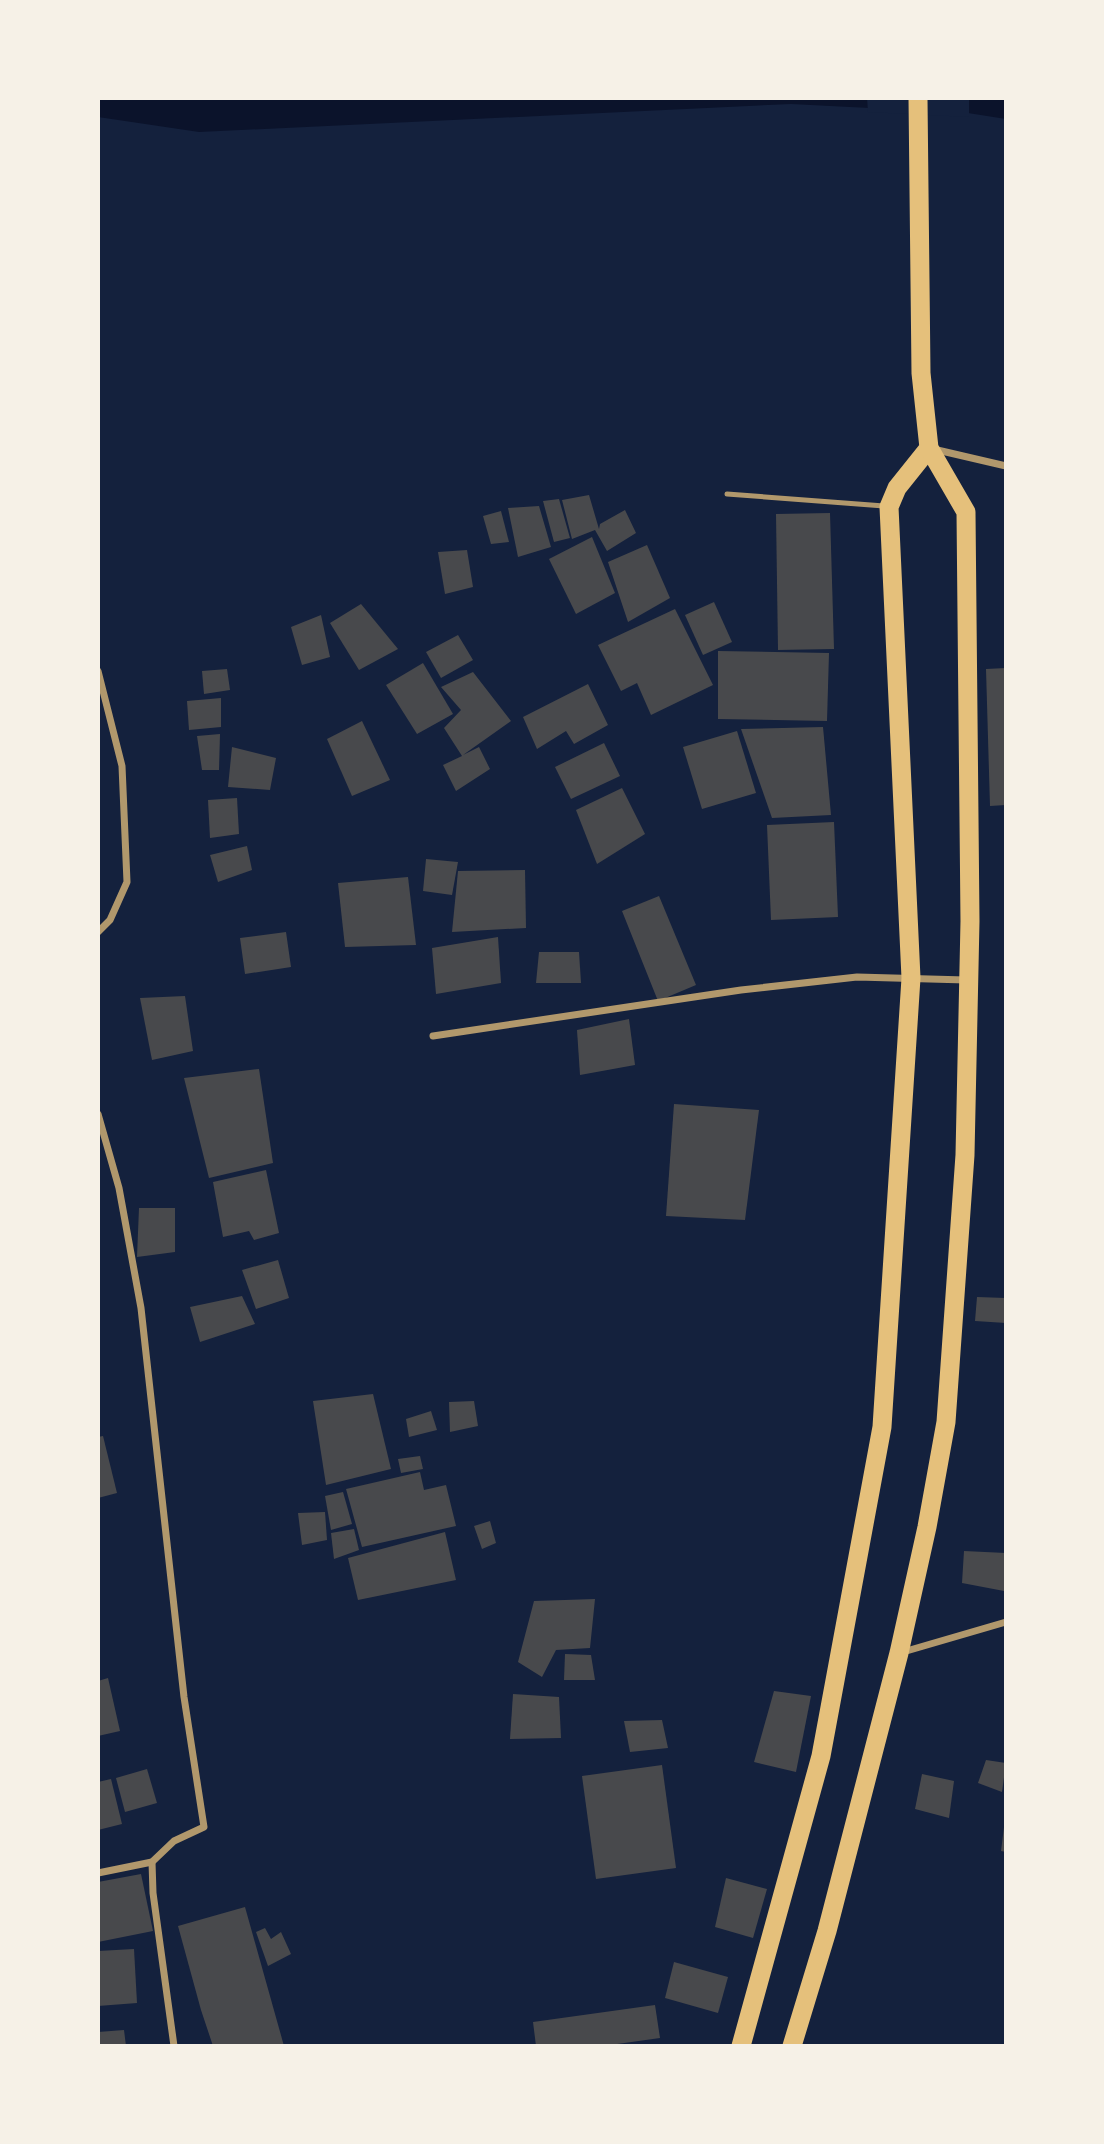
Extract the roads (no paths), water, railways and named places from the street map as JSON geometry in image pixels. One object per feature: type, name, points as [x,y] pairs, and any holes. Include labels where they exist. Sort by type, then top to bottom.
[{"type":"highway","points":[[792,2046],[827,1931],[899,1653],[946,1422],[965,1156],[970,921],[966,512],[929,448],[921,373],[918,98]]},
{"type":"highway","points":[[741,2046],[821,1755],[882,1427],[911,978],[889,507],[897,488],[929,448]]},
{"type":"street","points":[[929,448],[1006,466]]},
{"type":"street","points":[[98,671],[122,766],[127,882],[110,920],[98,932]]},
{"type":"street","points":[[433,1036],[741,990],[857,977],[967,980]]},
{"type":"street","points":[[98,1114],[119,1188],[141,1308],[182,1684],[204,1827],[174,1841],[152,1862],[98,1873]]},
{"type":"street","points":[[899,1653],[1006,1622]]},
{"type":"street","points":[[152,1862],[153,1893],[174,2046]]},
{"type":"lane","points":[[727,494],[889,507]]},
{"type":"water","points":[[98,98],[1006,98],[1006,119],[968,113],[791,104],[199,132],[98,117]]}]
